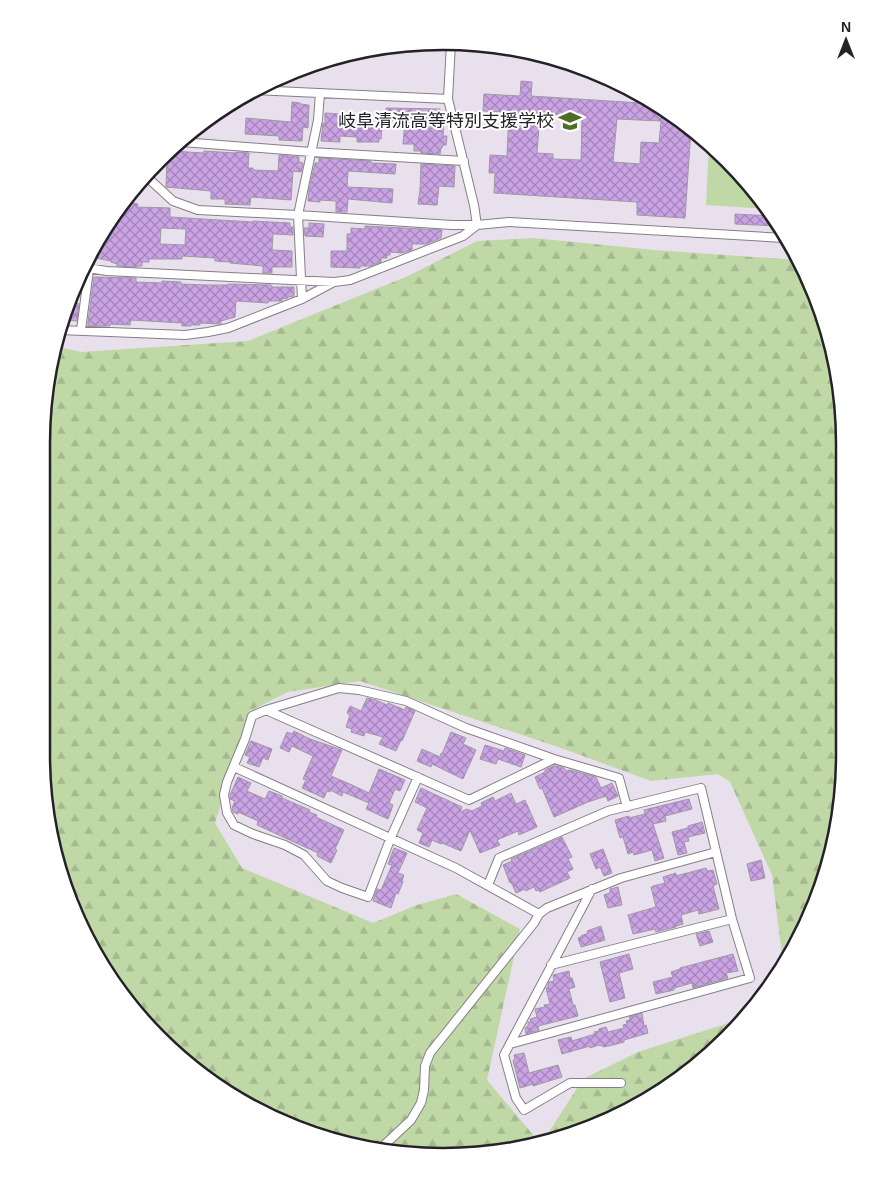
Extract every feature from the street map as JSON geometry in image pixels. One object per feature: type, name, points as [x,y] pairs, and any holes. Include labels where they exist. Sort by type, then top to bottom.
[{"type":"street","points":[[451,50],[448,99],[464,161],[477,224]]},
{"type":"street","points":[[270,91],[448,99]]},
{"type":"street","points":[[302,298],[298,215],[318,120],[320,93]]},
{"type":"street","points":[[190,143],[464,161]]},
{"type":"street","points":[[151,181],[173,201],[198,210],[452,225],[509,222],[777,238]]},
{"type":"street","points":[[92,267],[107,271],[334,282],[350,280],[463,236],[477,224]]},
{"type":"street","points":[[81,330],[88,276]]},
{"type":"street","points":[[67,330],[175,335],[208,332],[228,328],[302,298],[334,282]]},
{"type":"street","points":[[418,777],[391,837],[368,897],[327,881],[304,855],[285,845],[234,825],[227,813],[224,795],[227,782],[245,739],[252,716],[339,688],[360,690],[406,701],[466,728],[554,759],[619,778],[627,806]]},
{"type":"street","points":[[266,710],[468,800],[554,759]]},
{"type":"street","points":[[234,767],[456,868],[539,914]]},
{"type":"street","points":[[488,886],[499,858],[608,811],[701,788],[732,918],[750,978],[510,1044]]},
{"type":"street","points":[[386,1144],[411,1120],[421,1103],[424,1090],[425,1066],[430,1053],[534,923],[539,914],[547,908],[621,878],[716,852]]},
{"type":"street","points":[[592,889],[504,1055],[516,1098],[524,1110],[570,1083],[621,1084]]},
{"type":"street","points":[[551,965],[732,918]]},
{"type":"green space","points":[[708,154],[721,165],[758,208],[706,205]]},
{"type":"green space","points":[[533,238],[654,250],[790,259],[806,293],[823,341],[833,392],[835,417],[836,755],[833,806],[823,857],[815,881],[806,905],[782,954],[772,875],[730,782],[718,774],[651,781],[561,748],[360,681],[288,692],[250,711],[215,823],[242,868],[373,923],[417,905],[456,894],[520,929],[487,1080],[535,1137],[494,1145],[469,1147],[443,1148],[392,1145],[341,1135],[293,1118],[246,1095],[204,1067],[165,1033],[131,994],[103,951],[80,905],[63,857],[53,806],[51,781],[50,443],[53,392],[62,348],[81,352],[248,341],[408,276],[477,241]]},
{"type":"green space","points":[[731,1022],[702,1050],[661,1082],[617,1107],[593,1118],[547,1134],[583,1079],[638,1052]]},
{"type":"building","points":[[521,81],[532,82],[531,96],[640,103],[690,138],[685,218],[637,215],[637,202],[494,193],[495,173],[489,173],[490,155],[507,156],[509,112],[483,111],[484,94],[520,96]],"holes":[[[540,114],[582,117],[581,160],[553,159],[553,154],[537,153]],[[617,119],[661,121],[659,143],[641,142],[640,164],[613,162]]]},
{"type":"building","points":[[292,102],[309,105],[308,128],[303,127],[302,141],[279,140],[279,136],[245,134],[246,118],[291,122]]},
{"type":"building","points":[[386,108],[440,109],[440,114],[444,114],[443,136],[447,136],[446,145],[443,145],[441,148],[440,154],[421,153],[421,151],[414,151],[414,144],[403,144],[405,121],[386,120]]},
{"type":"building","points":[[325,113],[356,115],[355,122],[357,124],[382,126],[381,139],[379,138],[379,142],[357,142],[357,137],[340,136],[340,142],[321,141],[323,123],[325,124]]},
{"type":"building","points":[[180,151],[249,153],[248,168],[253,168],[253,170],[278,171],[279,155],[299,157],[299,162],[303,163],[301,172],[293,171],[291,200],[251,197],[250,205],[225,204],[225,199],[211,199],[211,191],[166,187],[167,163]]},
{"type":"building","points":[[319,158],[396,164],[395,174],[348,171],[347,187],[393,189],[392,203],[348,199],[347,212],[336,212],[336,201],[308,201],[315,163],[319,163]]},
{"type":"building","points":[[421,164],[455,166],[454,187],[439,186],[437,205],[418,204]]},
{"type":"building","points":[[132,203],[138,204],[137,207],[170,208],[170,217],[290,223],[290,227],[293,227],[293,235],[273,234],[272,250],[292,251],[292,267],[272,267],[272,273],[263,273],[263,266],[215,261],[215,258],[182,256],[182,259],[149,259],[149,262],[142,262],[142,266],[137,267],[117,266],[117,264],[111,261],[97,258],[110,235],[112,235],[116,225]],"holes":[[[161,228],[186,229],[185,245],[160,244]]]},
{"type":"building","points":[[735,214],[763,216],[770,226],[735,224]]},
{"type":"building","points":[[309,223],[324,224],[323,237],[305,236],[304,228],[309,228]]},
{"type":"building","points":[[365,226],[442,230],[441,238],[426,244],[412,244],[412,250],[402,253],[390,252],[387,258],[381,258],[381,262],[370,266],[360,266],[360,268],[331,267],[331,251],[347,251],[347,234],[351,234],[351,228],[365,229]]},
{"type":"building","points":[[94,277],[136,278],[136,282],[162,283],[162,281],[181,282],[181,284],[294,287],[294,296],[282,299],[282,301],[268,301],[268,303],[236,301],[235,317],[221,321],[221,324],[200,323],[200,325],[182,326],[182,323],[131,320],[130,325],[88,326]]},
{"type":"building","points":[[76,303],[79,304],[77,321],[70,320]]},
{"type":"building","points":[[367,698],[387,705],[388,703],[405,710],[406,707],[415,711],[396,751],[379,744],[383,737],[365,732],[364,736],[351,732],[352,729],[346,727],[350,715],[347,713],[350,706],[361,711]]},
{"type":"building","points":[[294,731],[310,739],[342,750],[331,776],[369,793],[379,769],[405,780],[400,791],[395,789],[389,803],[393,805],[388,819],[366,809],[369,803],[343,792],[342,796],[330,790],[330,792],[327,791],[324,798],[302,788],[306,780],[303,779],[313,756],[292,746],[289,752],[280,748],[287,732],[292,734]]},
{"type":"building","points":[[451,732],[466,738],[463,744],[476,750],[463,779],[432,764],[431,767],[417,761],[422,749],[440,757]]},
{"type":"building","points":[[251,741],[272,749],[268,760],[263,758],[259,767],[247,763],[250,757],[245,755]]},
{"type":"building","points":[[485,745],[504,751],[505,748],[525,755],[521,767],[498,759],[496,764],[480,759]]},
{"type":"building","points":[[553,766],[559,766],[566,771],[570,770],[596,777],[601,788],[612,783],[618,796],[608,801],[606,796],[554,817],[542,788],[540,789],[535,777]]},
{"type":"building","points":[[238,777],[251,783],[247,791],[265,799],[269,791],[282,796],[282,798],[310,810],[309,812],[317,815],[316,817],[344,830],[331,863],[317,856],[318,853],[257,825],[258,821],[238,812],[238,814],[233,812],[232,808],[235,801],[230,799],[230,795]]},
{"type":"building","points":[[421,788],[462,807],[460,812],[467,809],[472,811],[482,806],[481,803],[493,797],[495,801],[511,793],[516,804],[525,800],[537,827],[519,835],[518,831],[497,840],[500,845],[480,853],[470,830],[461,851],[432,840],[429,847],[419,843],[423,833],[417,830],[427,808],[415,802]]},
{"type":"building","points":[[689,799],[692,809],[665,816],[666,821],[653,824],[664,858],[655,861],[652,850],[634,855],[633,852],[628,854],[623,837],[620,838],[615,820],[645,814],[644,810]]},
{"type":"building","points":[[702,822],[705,833],[688,837],[689,841],[684,842],[687,853],[678,855],[672,832]]},
{"type":"building","points":[[562,837],[572,857],[568,859],[573,869],[567,872],[570,878],[540,892],[539,890],[536,891],[534,887],[516,893],[503,865],[512,861],[511,859]]},
{"type":"building","points":[[394,848],[407,853],[398,873],[404,875],[403,882],[398,894],[396,893],[391,908],[373,901],[377,889],[381,890],[392,865],[388,864]]},
{"type":"building","points":[[603,849],[612,873],[604,876],[600,867],[596,869],[590,854]]},
{"type":"building","points":[[761,860],[765,878],[751,881],[747,864]]},
{"type":"building","points":[[706,868],[707,871],[713,870],[717,884],[713,886],[719,909],[699,914],[698,910],[681,915],[683,924],[676,927],[656,932],[655,929],[633,934],[628,915],[656,907],[651,887],[665,883],[663,877],[676,873],[676,876]]},
{"type":"building","points":[[618,887],[622,905],[608,908],[604,895],[610,893],[610,889]]},
{"type":"building","points":[[601,926],[605,940],[581,947],[578,938],[588,933],[587,931]]},
{"type":"building","points":[[709,931],[713,942],[700,946],[696,934]]},
{"type":"building","points":[[629,954],[633,969],[619,973],[625,998],[610,1002],[600,962]]},
{"type":"building","points":[[733,954],[738,971],[726,973],[728,978],[693,988],[692,983],[656,994],[653,982],[673,977],[671,972]]},
{"type":"building","points":[[569,971],[570,978],[572,978],[575,987],[569,989],[578,1016],[538,1026],[539,1030],[526,1034],[525,1028],[528,1026],[528,1022],[531,1022],[530,1019],[537,1017],[535,1009],[550,1004],[546,988],[549,982],[554,981],[553,975]]},
{"type":"building","points":[[642,1013],[644,1026],[646,1025],[648,1033],[613,1045],[603,1047],[599,1045],[590,1048],[590,1046],[562,1054],[558,1040],[571,1037],[572,1041],[595,1034],[594,1032],[606,1027],[608,1032],[624,1028],[623,1025],[627,1024],[626,1021],[630,1020],[629,1017]]},
{"type":"building","points":[[524,1053],[529,1073],[558,1065],[562,1077],[520,1088],[513,1060],[515,1060],[514,1055]]},
{"type":"place","name":"岐阜清流高等特別支援学校","points":[[570,121]]}]
